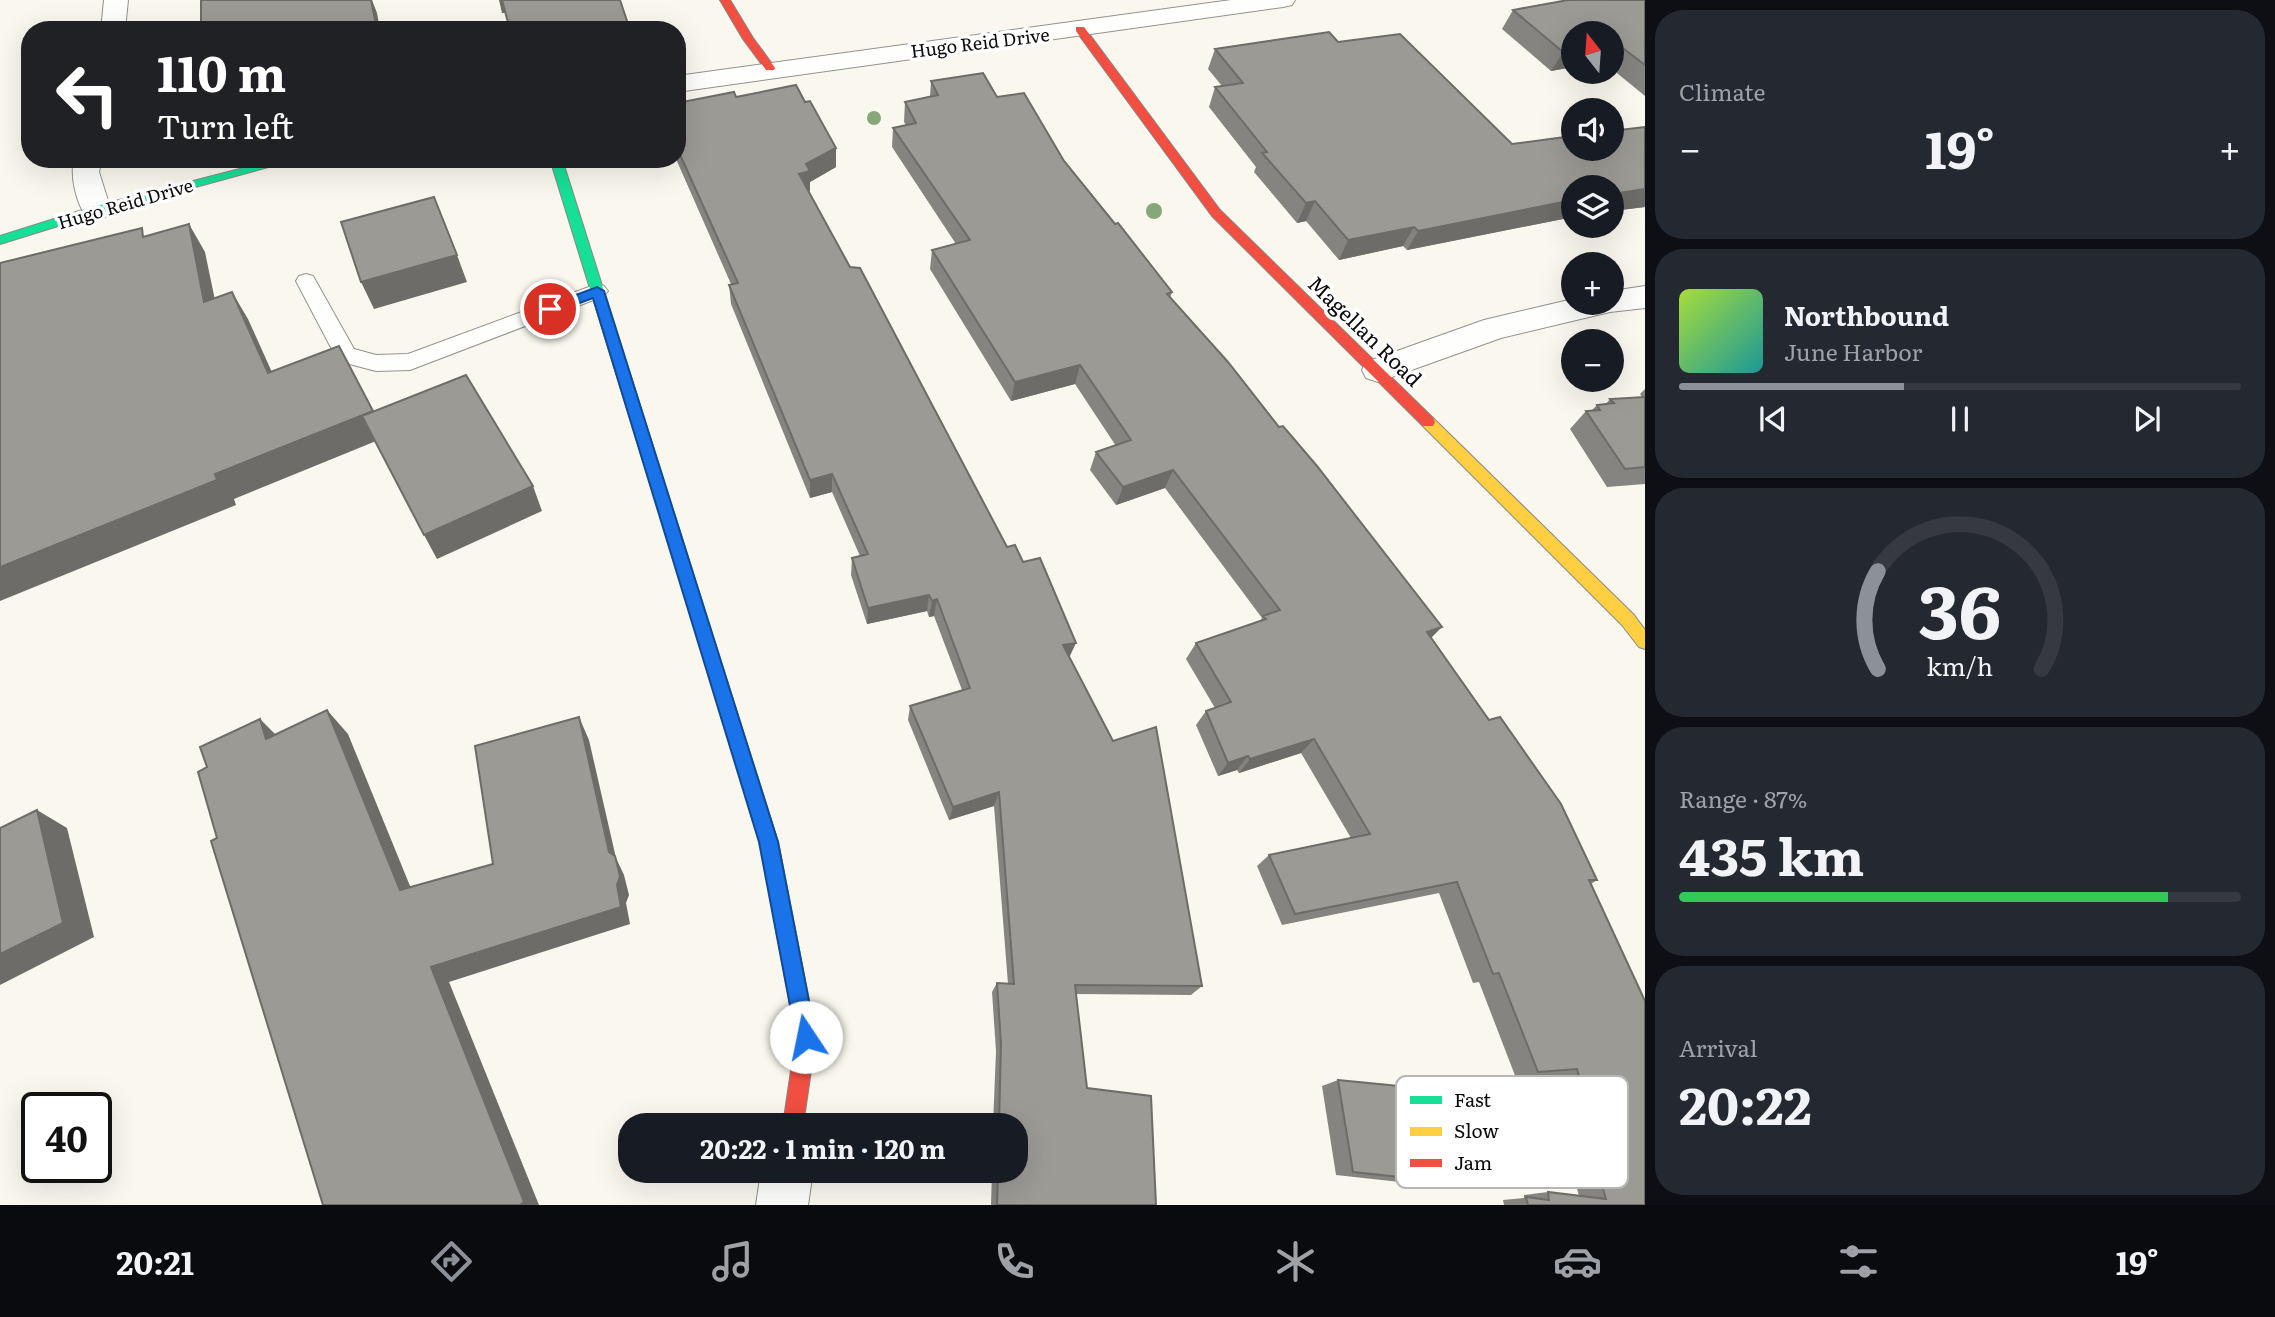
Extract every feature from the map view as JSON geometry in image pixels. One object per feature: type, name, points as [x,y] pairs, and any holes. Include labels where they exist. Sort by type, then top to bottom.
[{"type":"street","points":[[114,21],[116,0]]},
{"type":"street","points":[[725,0],[770,68]]},
{"type":"street","name":"Hugo Reid Drive","points":[[686,82],[770,68],[1283,0]]},
{"type":"street","name":"Magellan Road","points":[[1080,29],[1216,213],[1378,370],[1628,620],[1645,642]]},
{"type":"street","points":[[86,168],[96,210]]},
{"type":"street","name":"Hugo Reid Drive","points":[[0,240],[96,210],[257,168]]},
{"type":"street","points":[[559,168],[769,842],[806,1037],[795,1113]]},
{"type":"street","points":[[1624,300],[1645,297]]},
{"type":"street","points":[[1378,370],[1495,328],[1561,313]]},
{"type":"street","points":[[782,1205],[785,1183]]},
{"type":"lane","points":[[306,281],[346,355],[392,364],[427,357],[597,291]]},
{"type":"building","points":[[201,0],[371,0],[375,21],[201,21]]},
{"type":"building","points":[[502,0],[620,0],[627,21],[508,21]]},
{"type":"building","points":[[1568,0],[1645,0],[1645,65],[1624,49],[1624,21],[1561,21],[1561,50],[1513,10]]},
{"type":"building","points":[[1329,32],[1338,42],[1400,34],[1512,144],[1561,138],[1561,161],[1624,161],[1624,130],[1645,127],[1645,189],[1624,192],[1624,175],[1561,175],[1561,202],[1418,231],[1414,227],[1348,240],[1315,201],[1306,203],[1262,153],[1267,152],[1215,87],[1243,83],[1215,49]]},
{"type":"building","points":[[983,73],[997,97],[1024,93],[1064,161],[1115,224],[1118,223],[1172,292],[1167,294],[1228,362],[1279,427],[1283,426],[1317,466],[1442,627],[1427,632],[1489,720],[1500,717],[1561,804],[1597,880],[1589,880],[1645,1001],[1645,1205],[1528,1205],[1526,1197],[1549,1200],[1548,1192],[1606,1199],[1603,1188],[1628,1188],[1628,1076],[1579,1076],[1577,1069],[1538,1072],[1499,973],[1493,974],[1457,882],[1295,914],[1269,855],[1370,834],[1314,739],[1228,763],[1206,711],[1231,702],[1196,643],[1266,619],[1263,616],[1280,610],[1173,470],[1123,487],[1096,452],[1131,440],[1080,365],[1015,382],[932,250],[970,240],[893,128],[916,123],[905,102],[938,95],[931,81]]},
{"type":"building","points":[[796,85],[805,102],[810,101],[836,148],[806,164],[810,171],[799,174],[850,267],[860,268],[1007,547],[1015,545],[1023,562],[1040,558],[1076,643],[1063,645],[1113,741],[1156,727],[1202,986],[1075,985],[1087,1088],[1151,1096],[1156,1205],[997,1205],[998,1183],[1028,1183],[1028,1113],[999,1113],[1001,1044],[997,983],[1014,984],[999,792],[953,807],[910,706],[970,688],[937,599],[932,601],[929,595],[868,608],[852,558],[868,554],[832,474],[810,480],[729,285],[738,283],[686,168],[686,101],[734,92],[736,97]]},
{"type":"building","points":[[434,197],[457,255],[361,282],[341,222]]},
{"type":"building","points":[[189,224],[204,302],[232,292],[268,373],[339,346],[373,411],[215,474],[217,480],[0,567],[0,263],[142,228],[143,237]]},
{"type":"building","points":[[466,375],[533,486],[424,535],[362,416]]},
{"type":"building","points":[[1645,397],[1645,467],[1625,469],[1586,411],[1600,410],[1597,405],[1614,403],[1610,399]]},
{"type":"building","points":[[327,710],[400,890],[493,864],[475,746],[579,717],[609,852],[615,856],[620,876],[617,885],[621,907],[431,967],[524,1202],[520,1205],[323,1205],[211,841],[217,838],[198,772],[207,767],[200,747],[260,719],[266,739]]},
{"type":"building","points":[[37,810],[63,923],[0,954],[0,828]]},
{"type":"building","points":[[1338,1080],[1396,1086],[1396,1177],[1353,1172]]},
{"type":"traffic: fast","points":[[0,240],[96,210],[257,168]]},
{"type":"traffic: fast","points":[[559,168],[730,716]]},
{"type":"traffic: slow","points":[[1428,422],[1628,620],[1645,642]]},
{"type":"traffic: jam","points":[[725,0],[748,39],[770,68]]},
{"type":"traffic: jam","points":[[1080,29],[1216,213],[1428,422]]},
{"type":"traffic: jam","points":[[730,716],[769,842],[806,1037],[795,1113]]},
{"type":"route","points":[[550,309],[597,291],[769,842],[806,1037]]}]
